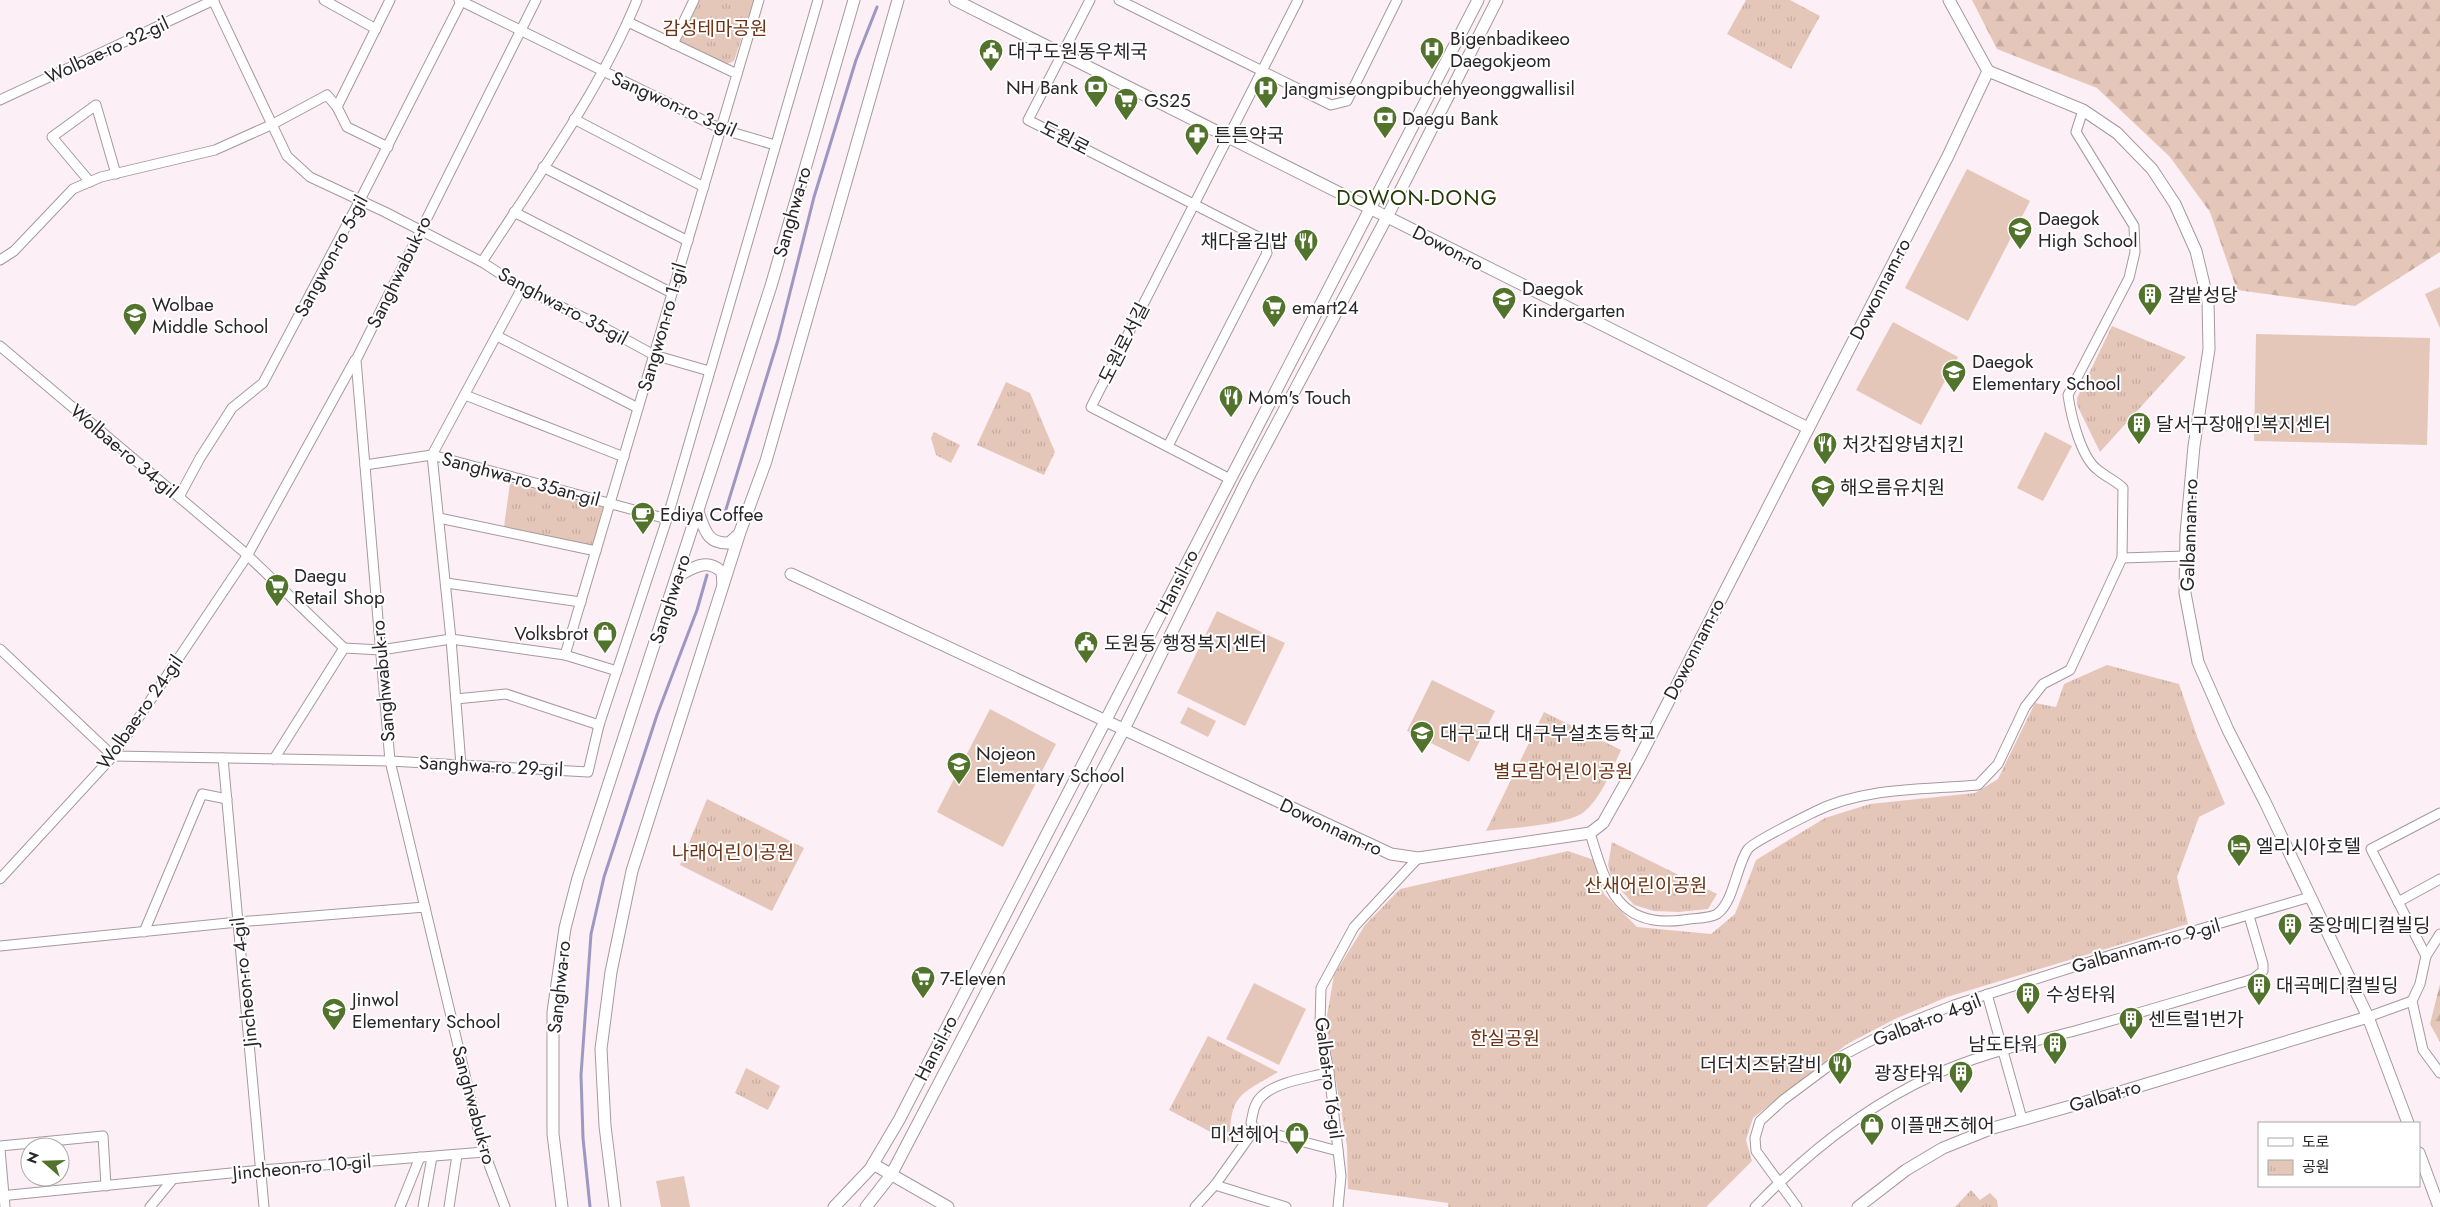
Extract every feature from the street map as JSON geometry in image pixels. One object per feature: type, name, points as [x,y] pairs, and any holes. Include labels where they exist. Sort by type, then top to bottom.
[{"type":"main road","points":[[852,6],[859,0]]},
{"type":"main road","points":[[888,0],[891,21]]},
{"type":"main road","points":[[615,1207],[605,1126],[601,1049],[611,972],[632,871],[740,532],[766,461],[898,0]]},
{"type":"main road","name":"Dowon-ro","points":[[954,0],[1808,428]]},
{"type":"main road","name":"Hansil-ro","points":[[834,1207],[873,1164],[899,1120],[1230,479],[1372,209],[1478,0]]},
{"type":"main road","name":"Hansil-ro","points":[[866,1207],[891,1175],[1123,731],[1247,480],[1387,217],[1497,0]]},
{"type":"main road","points":[[1949,0],[1988,71]]},
{"type":"main road","name":"Sanghwa-ro","points":[[562,1207],[553,1134],[553,1012],[565,928],[578,878],[771,286],[852,6]]},
{"type":"main road","name":"Galbannam-ro","points":[[1988,71],[2083,110],[2117,133],[2152,169],[2176,204],[2196,251],[2206,293],[2210,349],[2194,446],[2185,556],[2186,601],[2198,662],[2228,730],[2368,1017],[2408,1122]]},
{"type":"main road","name":"Dowonnam-ro","points":[[791,574],[1123,731],[1391,854],[1418,858],[1590,833],[1602,823],[1616,802],[1948,156],[1988,71]]},
{"type":"main road","points":[[698,512],[708,536],[715,542],[730,543],[740,532]]},
{"type":"main road","points":[[678,576],[701,564],[711,564],[722,572],[723,587]]},
{"type":"main road","name":"Galbat-ro","points":[[1858,1207],[1906,1170],[1943,1148],[2022,1119],[2110,1095],[2368,1017]]},
{"type":"main road","points":[[2420,1156],[2439,1207]]},
{"type":"main road","points":[[873,1164],[948,1207]]},
{"type":"street","name":"Wolbae-ro 32-gil","points":[[0,100],[214,0]]},
{"type":"street","name":"Sanghwa-ro 35-gil","points":[[214,0],[287,156],[310,177],[360,200],[482,262],[522,288],[654,354],[709,372]]},
{"type":"street","points":[[324,0],[376,29]]},
{"type":"street","points":[[336,107],[390,0]]},
{"type":"street","points":[[461,0],[601,71]]},
{"type":"street","name":"Sangwon-ro 5-gil","points":[[179,498],[200,458],[232,408],[263,383],[388,147],[461,0]]},
{"type":"street","name":"Sanghwabuk-ro","points":[[505,1207],[484,1152],[390,761],[356,360],[536,0]]},
{"type":"street","name":"Sangwon-ro 3-gil","points":[[482,262],[574,119],[628,22],[637,0]]},
{"type":"street","points":[[674,44],[694,0]]},
{"type":"street","name":"Sangwon-ro 1-gil","points":[[566,655],[759,0]]},
{"type":"street","name":"도원로","points":[[1090,0],[1028,120],[1195,203]]},
{"type":"street","points":[[1120,0],[1331,106],[1347,101],[1397,0]]},
{"type":"street","name":"도원로서길","points":[[1230,479],[1092,406],[1298,0]]},
{"type":"street","points":[[456,699],[506,694],[599,725],[666,519],[815,1]]},
{"type":"street","points":[[628,22],[737,74]]},
{"type":"street","name":"Sangwon-ro 3-gil","points":[[601,71],[721,129],[775,145]]},
{"type":"street","points":[[0,260],[14,251],[73,189],[116,174],[215,150],[273,124],[327,95],[336,107],[346,127],[388,147]]},
{"type":"street","points":[[90,182],[52,137],[96,105],[116,174]]},
{"type":"street","points":[[1590,833],[1605,881],[1627,910],[1648,920],[1675,921],[1716,915],[1725,905],[1748,848],[1816,811],[1861,795],[1978,785],[1998,764],[2025,707],[2043,684],[2070,670],[2122,558],[2124,488],[2097,470],[2087,460],[2068,395],[2129,278],[2135,252],[2134,226],[2076,132],[2083,110]]},
{"type":"street","points":[[574,119],[704,187]]},
{"type":"street","points":[[544,167],[688,241]]},
{"type":"street","points":[[1168,446],[1266,253],[1264,240],[1195,203]]},
{"type":"street","points":[[514,212],[672,293]]},
{"type":"street","name":"Sanghwa-ro 35an-gil","points":[[461,765],[446,583],[432,455],[522,288]]},
{"type":"street","points":[[497,336],[638,408]]},
{"type":"street","name":"Wolbae-ro 34-gil","points":[[0,346],[247,556]]},
{"type":"street","name":"Wolbae-ro 24-gil","points":[[0,879],[113,756],[247,556],[356,360]]},
{"type":"street","points":[[465,395],[624,457]]},
{"type":"street","points":[[365,465],[432,455]]},
{"type":"street","name":"Sanghwa-ro 35an-gil","points":[[432,455],[666,519]]},
{"type":"street","points":[[439,518],[596,551]]},
{"type":"street","points":[[247,556],[344,648],[381,650],[451,639],[566,655],[617,670]]},
{"type":"street","points":[[2122,558],[2185,556]]},
{"type":"street","points":[[446,583],[581,602]]},
{"type":"street","points":[[274,759],[344,648]]},
{"type":"street","points":[[0,650],[113,756]]},
{"type":"street","name":"Sanghwa-ro 29-gil","points":[[113,756],[390,761],[588,772],[599,725]]},
{"type":"street","name":"Jincheon-ro 4-gil","points":[[223,758],[264,1207]]},
{"type":"street","points":[[144,932],[202,794],[227,798]]},
{"type":"street","points":[[2426,956],[2371,849],[2440,813]]},
{"type":"street","name":"Galbat-ro 16-gil","points":[[1338,1207],[1341,1176],[1329,1072],[1320,1024],[1321,988],[1354,927],[1418,858]]},
{"type":"street","points":[[2398,902],[2440,879]]},
{"type":"street","name":"Galbannam-ro 9-gil","points":[[1987,994],[2111,955],[2310,897]]},
{"type":"street","points":[[0,946],[238,922],[425,907]]},
{"type":"street","points":[[1754,1207],[1820,1146],[1895,1094],[1958,1064],[2253,979],[2263,971],[2263,964],[2248,916]]},
{"type":"street","points":[[2440,934],[2426,956],[2420,984],[2412,1001],[2423,1050],[2440,1073]]},
{"type":"street","name":"Galbat-ro 4-gil","points":[[1797,1207],[1756,1151],[1755,1138],[1760,1121],[1783,1100],[1859,1046],[1924,1016],[1987,994],[2022,1119]]},
{"type":"street","points":[[2368,1017],[2412,1001]]},
{"type":"street","points":[[1195,1207],[1215,1185],[1255,1129],[1251,1123],[1254,1106],[1262,1095],[1280,1086],[1329,1072]]},
{"type":"street","name":"Galbat-ro 16-gil","points":[[1255,1129],[1338,1151]]},
{"type":"street","points":[[5,1207],[2,1196],[0,1148],[103,1136],[106,1186]]},
{"type":"street","name":"Jincheon-ro 10-gil","points":[[2,1196],[262,1170],[484,1152]]},
{"type":"street","points":[[449,1207],[457,1154]]},
{"type":"street","points":[[423,1207],[432,1156]]},
{"type":"street","points":[[400,1207],[420,1158]]},
{"type":"street","points":[[150,1207],[173,1179]]},
{"type":"street","points":[[1215,1185],[1286,1207]]},
{"type":"green space","name":"감성테마공원","points":[[697,0],[754,0],[734,61],[725,65],[681,45],[680,38]]},
{"type":"green space","points":[[1746,0],[1790,0],[1820,16],[1791,69],[1727,34]]},
{"type":"green space","points":[[1972,0],[2440,0],[2440,252],[2355,306],[2237,290],[2210,212],[2170,157],[2097,88],[1997,49]]},
{"type":"green space","points":[[1967,169],[2030,201],[1968,321],[1905,288]]},
{"type":"green space","points":[[2440,287],[2440,328],[2425,294]]},
{"type":"green space","points":[[1893,322],[1958,357],[1921,425],[1856,390]]},
{"type":"green space","points":[[2112,326],[2186,357],[2100,452],[2077,405],[2077,398]]},
{"type":"green space","points":[[2256,334],[2430,338],[2427,445],[2254,441]]},
{"type":"green space","points":[[1006,382],[1030,393],[1055,452],[1044,475],[977,445]]},
{"type":"green space","points":[[934,432],[960,445],[951,463],[936,455],[931,438]]},
{"type":"green space","points":[[2045,432],[2072,446],[2043,501],[2017,488]]},
{"type":"green space","points":[[510,483],[603,507],[593,546],[504,527]]},
{"type":"green space","points":[[1217,611],[1285,643],[1245,726],[1177,693]]},
{"type":"green space","name":"한실공원","points":[[2107,665],[2179,684],[2198,739],[2225,804],[2199,817],[2177,877],[2188,924],[1947,997],[1895,1019],[1847,1044],[1753,1118],[1746,1140],[1752,1161],[1706,1207],[1448,1207],[1448,1203],[1348,1189],[1347,1146],[1326,1022],[1334,975],[1365,925],[1400,889],[1568,851],[1597,861],[1604,894],[1637,927],[1711,934],[1735,914],[1756,860],[1825,818],[1870,804],[1975,793],[1998,779],[2035,703],[2056,707],[2064,684]]},
{"type":"green space","points":[[1432,680],[1495,711],[1469,762],[1407,731]]},
{"type":"green space","points":[[1188,707],[1216,721],[1208,737],[1180,723]]},
{"type":"green space","points":[[990,709],[1056,744],[1003,847],[937,812]]},
{"type":"green space","name":"별모람어린이공원","points":[[1544,712],[1621,750],[1610,775],[1596,799],[1584,812],[1576,816],[1552,823],[1486,831]]},
{"type":"green space","name":"나래어린이공원","points":[[707,799],[804,848],[772,911],[680,865]]},
{"type":"green space","name":"산새어린이공원","points":[[1612,842],[1717,894],[1708,909],[1679,912],[1654,911],[1634,905],[1612,880],[1608,865]]},
{"type":"green space","points":[[1254,983],[1306,1009],[1279,1065],[1226,1039]]},
{"type":"green space","points":[[2440,984],[2440,1042],[2430,1024]]},
{"type":"green space","points":[[1208,1036],[1278,1072],[1246,1092],[1235,1105],[1232,1114],[1230,1142],[1169,1110]]},
{"type":"green space","points":[[746,1068],[780,1086],[768,1110],[735,1093]]},
{"type":"green space","points":[[684,1176],[690,1207],[661,1207],[656,1181]]},
{"type":"green space","points":[[1971,1190],[1980,1200],[1990,1193],[1997,1200],[1998,1207],[1955,1207]]},
{"type":"waterway","points":[[723,519],[778,340],[814,197],[856,60],[877,7]]},
{"type":"waterway","points":[[590,1207],[583,1138],[581,1075],[591,934],[604,877],[657,715],[697,610],[707,575]]},
{"type":"place","name":"Bigenbadikeeo Daegokjeom","points":[[1432,70]]},
{"type":"place","name":"대구도원동우체국","points":[[991,72]]},
{"type":"place","name":"NH Bank","points":[[1096,108]]},
{"type":"place","name":"Jangmiseongpibuchehyeonggwallisil","points":[[1266,109]]},
{"type":"place","name":"GS25","points":[[1126,121]]},
{"type":"place","name":"Daegu Bank","points":[[1385,139]]},
{"type":"place","name":"튼튼약국","points":[[1197,156]]},
{"type":"place","name":"Daegok High School","points":[[2020,250]]},
{"type":"place","name":"채다올김밥","points":[[1306,262]]},
{"type":"place","name":"갈밭성당","points":[[2150,316]]},
{"type":"place","name":"Daegok Kindergarten","points":[[1504,320]]},
{"type":"place","name":"emart24","points":[[1274,328]]},
{"type":"place","name":"Wolbae Middle School","points":[[135,336]]},
{"type":"place","name":"Daegok Elementary School","points":[[1954,393]]},
{"type":"place","name":"Mom's Touch","points":[[1231,418]]},
{"type":"place","name":"달서구장애인복지센터","points":[[2139,445]]},
{"type":"place","name":"처갓집양념치킨","points":[[1825,465]]},
{"type":"place","name":"해오름유치원","points":[[1823,508]]},
{"type":"place","name":"Ediya Coffee","points":[[643,535]]},
{"type":"place","name":"Daegu Retail Shop","points":[[277,607]]},
{"type":"place","name":"Volksbrot","points":[[605,654]]},
{"type":"place","name":"도원동 행정복지센터","points":[[1086,664]]},
{"type":"place","name":"대구교대 대구부설초등학교","points":[[1422,754]]},
{"type":"place","name":"Nojeon Elementary School","points":[[959,785]]},
{"type":"place","name":"엘리시아호텔","points":[[2239,867]]},
{"type":"place","name":"중앙메디컬빌딩","points":[[2290,946]]},
{"type":"place","name":"7-Eleven","points":[[923,999]]},
{"type":"place","name":"대곡메디컬빌딩","points":[[2259,1006]]},
{"type":"place","name":"수성타워","points":[[2028,1015]]},
{"type":"place","name":"Jinwol Elementary School","points":[[334,1031]]},
{"type":"place","name":"센트럴1번가","points":[[2131,1040]]},
{"type":"place","name":"남도타워","points":[[2055,1065]]},
{"type":"place","name":"더더치즈닭갈비","points":[[1840,1085]]},
{"type":"place","name":"광장타워","points":[[1961,1094]]},
{"type":"place","name":"이플맨즈헤어","points":[[1872,1146]]},
{"type":"place","name":"미션헤어","points":[[1297,1155]]},
{"type":"district","name":"DOWON-DONG","points":[[1417,198]]}]
